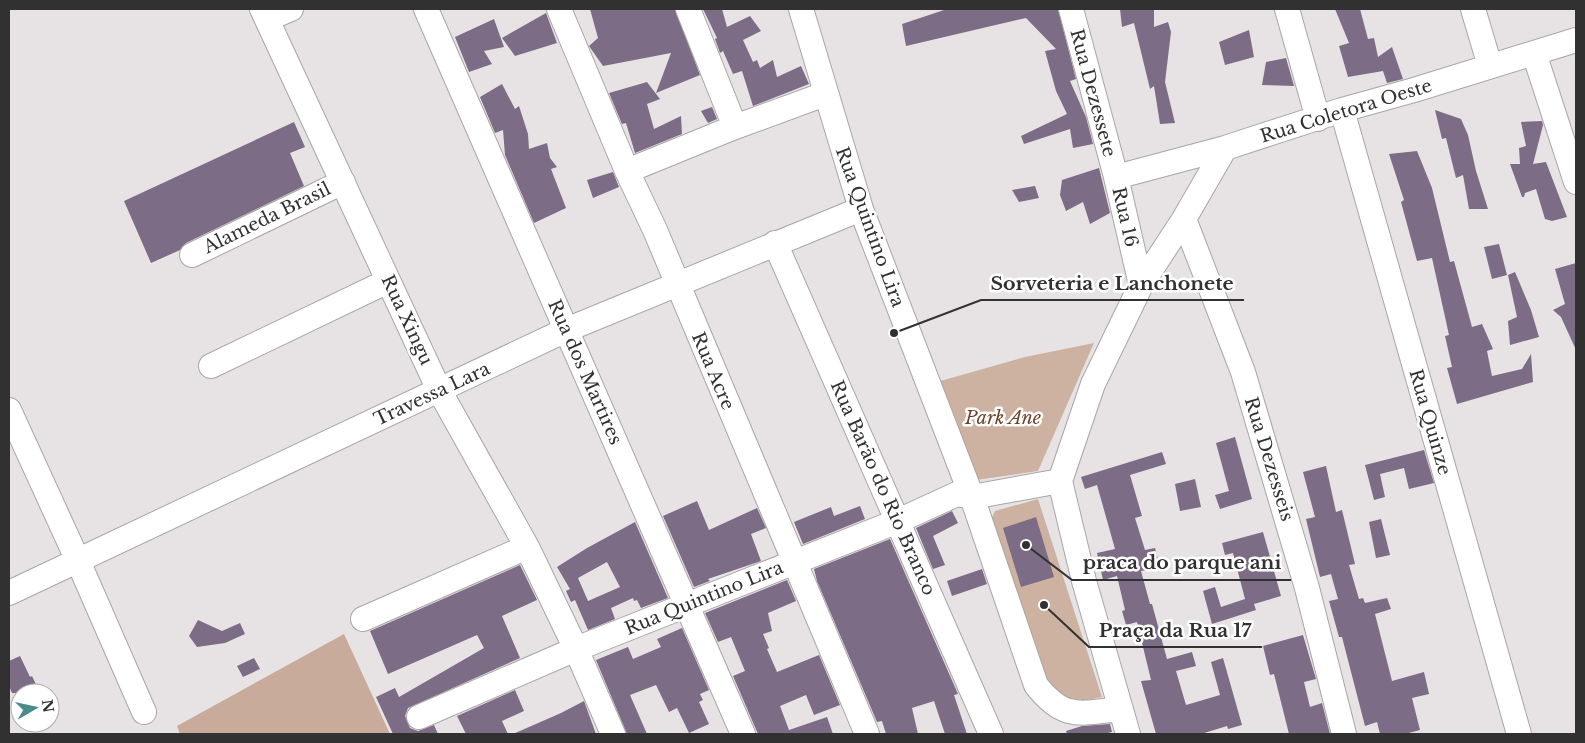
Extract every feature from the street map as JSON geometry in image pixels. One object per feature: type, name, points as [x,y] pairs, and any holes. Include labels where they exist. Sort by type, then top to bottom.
[{"type":"street","points":[[265,14],[291,9]]},
{"type":"street","name":"Rua dos Martires","points":[[426,9],[743,734]]},
{"type":"street","name":"Rua Acre","points":[[559,9],[627,171],[655,230],[793,563],[867,734]]},
{"type":"street","points":[[688,9],[735,126]]},
{"type":"street","name":"Rua Quintino Lira","points":[[801,9],[861,209],[972,497],[1036,685],[1049,702],[1072,714],[1121,709]]},
{"type":"street","name":"Rua Dezessete","points":[[1071,9],[1116,178]]},
{"type":"street","points":[[1287,9],[1318,119]]},
{"type":"street","points":[[1473,9],[1490,66]]},
{"type":"street","name":"Rua Xingu","points":[[265,14],[319,148],[343,182],[439,390],[527,547],[576,649],[613,734]]},
{"type":"street","name":"Rua Coletora Oeste","points":[[1116,178],[1225,148],[1342,110],[1576,40]]},
{"type":"street","points":[[1534,53],[1576,182]]},
{"type":"street","points":[[627,171],[735,126],[825,94]]},
{"type":"street","name":"Rua Quinze","points":[[1342,110],[1519,734]]},
{"type":"street","points":[[1128,734],[1084,581],[1060,481],[1093,384],[1141,285],[1184,219],[1225,148]]},
{"type":"street","name":"Rua 16","points":[[1116,178],[1141,285]]},
{"type":"street","name":"Alameda Brasil","points":[[192,254],[343,182]]},
{"type":"street","name":"Travessa Lara","points":[[9,593],[566,330],[861,209]]},
{"type":"street","name":"Rua Dezesseis","points":[[1184,219],[1246,381],[1307,588],[1344,734]]},
{"type":"street","name":"Rua Barão do Rio Branco","points":[[775,243],[991,734]]},
{"type":"street","points":[[211,366],[388,281]]},
{"type":"street","points":[[9,410],[78,560],[144,712]]},
{"type":"street","name":"Rua Quintino Lira","points":[[418,717],[576,649],[898,521],[957,494],[972,497],[1060,481]]},
{"type":"street","points":[[363,619],[527,547]]},
{"type":"green space","name":"Park Ane","points":[[1094,343],[1038,471],[969,481],[937,382],[1025,357]]},
{"type":"green space","points":[[1038,499],[1102,697],[1078,702],[1058,702],[1044,687],[989,523],[995,511]]},
{"type":"shaded area","points":[[344,634],[390,734],[180,734],[177,726]]},
{"type":"building","points":[[590,9],[675,9],[700,75],[656,93],[671,53],[603,66],[589,46],[598,38]]},
{"type":"building","points":[[703,9],[722,9],[727,27],[750,16],[761,31],[743,40],[753,62],[757,60],[760,68],[773,60],[777,77],[801,66],[809,84],[753,106],[742,71],[733,74],[723,51],[720,53],[715,39],[717,38]]},
{"type":"building","points":[[947,9],[1058,9],[1076,79],[1070,81],[1086,117],[1093,144],[1073,148],[1070,129],[1024,144],[1021,136],[1067,114],[1056,91],[1045,51],[1056,49],[1026,18],[906,46],[902,24]]},
{"type":"building","points":[[1120,9],[1154,9],[1154,27],[1168,22],[1171,32],[1165,82],[1175,123],[1160,124],[1154,86],[1150,89],[1134,23],[1122,27]]},
{"type":"building","points":[[1335,9],[1360,9],[1368,39],[1374,38],[1378,57],[1392,47],[1403,79],[1387,83],[1383,71],[1348,77],[1339,46],[1349,43]]},
{"type":"building","points":[[546,13],[557,43],[515,56],[502,38]]},
{"type":"building","points":[[494,19],[504,47],[484,51],[492,64],[469,72],[455,37]]},
{"type":"building","points":[[1249,30],[1254,57],[1225,65],[1219,42]]},
{"type":"building","points":[[1286,58],[1294,86],[1262,85],[1266,62]]},
{"type":"building","points":[[647,82],[660,99],[647,104],[654,129],[681,116],[682,134],[635,153],[626,123],[622,124],[609,93]]},
{"type":"building","points":[[502,84],[515,109],[519,106],[528,134],[529,149],[547,143],[550,158],[557,167],[551,169],[566,208],[534,223],[505,155],[503,130],[495,133],[480,97]]},
{"type":"building","points":[[712,107],[717,119],[708,123],[701,111]]},
{"type":"building","points":[[1435,110],[1461,119],[1468,135],[1476,171],[1488,209],[1469,209],[1463,175],[1456,178],[1446,138],[1442,139]]},
{"type":"building","points":[[1542,121],[1543,125],[1533,164],[1546,162],[1567,217],[1552,221],[1545,219],[1536,189],[1525,193],[1524,197],[1522,197],[1510,164],[1520,164],[1519,148],[1526,146],[1521,122]]},
{"type":"building","points":[[294,122],[305,147],[290,153],[304,186],[186,243],[180,250],[151,263],[124,201]]},
{"type":"building","points":[[1417,151],[1432,188],[1450,262],[1454,261],[1472,327],[1482,324],[1493,349],[1487,351],[1492,376],[1522,369],[1531,354],[1533,382],[1457,404],[1447,368],[1452,367],[1445,336],[1449,335],[1432,258],[1417,261],[1401,202],[1404,200],[1389,154]]},
{"type":"building","points":[[1099,168],[1110,213],[1090,224],[1083,202],[1066,211],[1060,195],[1062,180]]},
{"type":"building","points":[[613,172],[619,187],[593,198],[587,180]]},
{"type":"building","points":[[1035,186],[1039,198],[1019,202],[1012,190]]},
{"type":"building","points":[[1499,244],[1507,275],[1492,279],[1484,247]]},
{"type":"building","points":[[1576,263],[1576,350],[1561,317],[1553,310],[1565,304],[1555,269]]},
{"type":"building","points":[[1515,272],[1531,310],[1539,337],[1510,345],[1508,321],[1517,317],[1508,275]]},
{"type":"building","points":[[1235,437],[1252,499],[1220,509],[1215,495],[1229,491],[1216,443]]},
{"type":"building","points":[[1424,450],[1434,483],[1409,489],[1404,468],[1380,474],[1385,497],[1374,500],[1365,465]]},
{"type":"building","points":[[1162,452],[1166,464],[1130,475],[1142,516],[1135,518],[1145,550],[1155,548],[1160,567],[1141,571],[1167,659],[1192,652],[1196,666],[1176,671],[1186,705],[1220,695],[1211,662],[1223,658],[1242,725],[1228,729],[1227,726],[1201,734],[1156,734],[1141,681],[1151,680],[1137,622],[1126,625],[1122,611],[1125,610],[1117,576],[1103,580],[1097,553],[1115,549],[1097,485],[1085,489],[1081,477]]},
{"type":"building","points":[[1326,466],[1336,512],[1342,510],[1355,564],[1349,565],[1359,599],[1363,598],[1365,603],[1387,598],[1391,609],[1375,614],[1392,681],[1424,672],[1429,694],[1412,698],[1420,730],[1405,734],[1380,734],[1377,722],[1365,726],[1342,637],[1339,637],[1329,601],[1338,599],[1331,574],[1320,577],[1306,519],[1315,517],[1303,472]]},
{"type":"building","points":[[1195,479],[1201,507],[1180,511],[1175,484]]},
{"type":"building","points":[[697,501],[709,530],[757,508],[766,528],[751,534],[761,561],[708,579],[710,581],[694,587],[663,516]]},
{"type":"building","points":[[860,506],[865,519],[803,544],[794,522],[831,507],[834,516]]},
{"type":"building","points":[[952,511],[958,523],[933,536],[945,565],[933,569],[916,528]]},
{"type":"building","points":[[1036,517],[1054,577],[1021,587],[1003,528]]},
{"type":"building","points":[[1381,519],[1390,555],[1376,558],[1369,522]]},
{"type":"building","points":[[635,522],[668,598],[641,608],[637,600],[634,601],[633,598],[611,608],[615,619],[588,630],[575,600],[571,602],[566,591],[570,589],[557,567]],"holes":[[[607,562],[620,587],[588,601],[578,578]]]},
{"type":"building","points":[[1263,532],[1281,596],[1254,604],[1256,610],[1212,624],[1203,591],[1215,587],[1221,607],[1245,599],[1233,553],[1225,555],[1222,543]]},
{"type":"building","points":[[890,539],[958,694],[954,695],[967,734],[945,734],[934,701],[912,708],[918,734],[886,734],[882,721],[877,722],[817,581],[814,569]]},
{"type":"building","points":[[520,565],[537,600],[502,616],[520,658],[408,708],[405,716],[410,728],[418,731],[434,725],[438,734],[393,734],[376,697],[395,688],[399,697],[484,648],[477,635],[388,674],[370,631]]},
{"type":"building","points":[[982,569],[987,584],[952,596],[947,581]]},
{"type":"building","points":[[787,580],[796,601],[768,613],[772,631],[763,634],[769,648],[767,649],[777,672],[819,655],[840,705],[814,715],[806,695],[780,706],[789,730],[827,717],[833,734],[758,734],[733,676],[745,671],[731,637],[718,642],[705,613]]},
{"type":"building","points":[[198,620],[222,631],[240,623],[245,634],[225,643],[197,647],[189,636]]},
{"type":"building","points":[[682,628],[709,690],[700,694],[703,700],[699,702],[709,724],[689,733],[677,708],[669,712],[656,685],[630,695],[647,734],[627,734],[596,660],[628,647],[633,659],[661,647],[657,639]]},
{"type":"building","points":[[1303,635],[1316,679],[1304,682],[1310,707],[1322,703],[1330,734],[1289,734],[1274,674],[1270,675],[1263,646]]},
{"type":"building","points":[[20,656],[30,677],[32,676],[35,683],[10,683],[10,688],[9,661]]},
{"type":"building","points":[[254,658],[260,669],[243,677],[237,666]]},
{"type":"building","points":[[515,690],[524,711],[502,721],[508,734],[466,734],[457,716]]},
{"type":"building","points":[[584,701],[596,734],[513,734],[561,713]]},
{"type":"building","points":[[1110,724],[1112,732],[1104,734],[1067,734],[1066,731],[1082,726]]},
{"type":"place","name":"Sorveteria e Lanchonete","points":[[894,333]]},
{"type":"place","name":"praca do parque ani","points":[[1026,545]]},
{"type":"place","name":"Praça da Rua 17","points":[[1044,605]]}]
